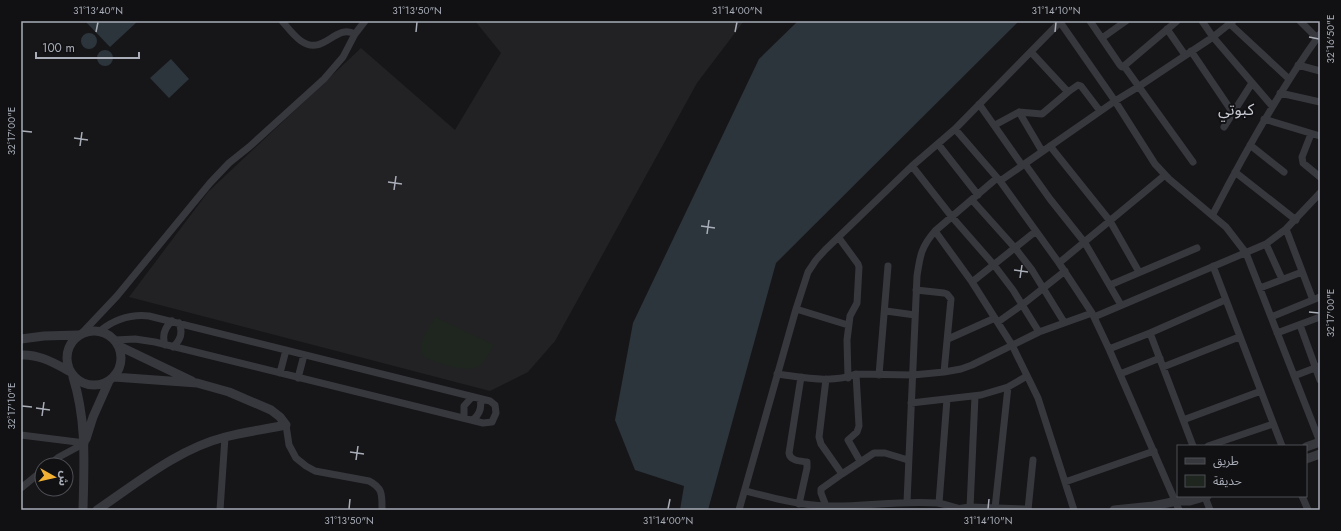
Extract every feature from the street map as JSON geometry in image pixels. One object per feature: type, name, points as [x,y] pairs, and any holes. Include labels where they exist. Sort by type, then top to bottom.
[{"type":"street","points":[[282,21],[301,41],[312,45],[323,44],[343,31],[355,34]]},
{"type":"street","points":[[83,510],[85,443],[81,406],[66,363],[68,347],[72,340],[81,334],[117,296],[210,183],[229,163],[249,147],[324,79],[343,57],[355,34],[365,21]]},
{"type":"street","points":[[740,510],[796,309],[805,279],[812,266],[825,250],[912,166],[954,129],[1060,21],[1115,101],[1155,164],[1165,175],[1213,214],[1226,227],[1246,253],[1320,442],[1307,447]]},
{"type":"street","points":[[1090,21],[1120,65],[1122,67],[1124,66],[1193,162]]},
{"type":"street","points":[[1102,38],[1126,21]]},
{"type":"street","points":[[1124,66],[1177,21]]},
{"type":"street","points":[[1202,21],[1213,37],[1272,106]]},
{"type":"street","points":[[1213,214],[1234,172],[1264,119],[1318,36],[1300,21]]},
{"type":"street","points":[[907,502],[917,276],[922,250],[927,240],[975,197],[998,180],[1213,37],[1232,22],[1289,79]]},
{"type":"street","points":[[1167,28],[1188,53],[1233,113]]},
{"type":"street","points":[[1030,52],[1068,92]]},
{"type":"street","points":[[1298,65],[1320,71]]},
{"type":"street","points":[[1224,127],[1252,82]]},
{"type":"street","points":[[995,125],[1020,112],[1042,114],[1077,86],[1081,86],[1100,111]]},
{"type":"street","points":[[1280,93],[1320,102]]},
{"type":"street","points":[[979,104],[1085,243],[1121,305]]},
{"type":"street","points":[[1020,112],[1042,151]]},
{"type":"street","points":[[1264,119],[1320,136]]},
{"type":"street","points":[[954,129],[998,180],[1065,271],[1093,315],[1154,451],[1179,502]]},
{"type":"street","points":[[1311,134],[1302,157],[1303,163],[1320,177]]},
{"type":"street","points":[[938,144],[975,197],[1032,270],[1064,322]]},
{"type":"street","points":[[1250,145],[1284,172]]},
{"type":"street","points":[[1050,146],[1110,221],[1139,272]]},
{"type":"street","points":[[912,166],[952,217],[994,265],[1039,332]]},
{"type":"street","points":[[1234,172],[1296,220]]},
{"type":"street","points":[[1059,263],[1085,243],[1165,175]]},
{"type":"street","points":[[777,374],[826,379],[848,378],[856,374],[913,375],[944,372],[972,365],[1039,332],[1064,322],[1093,315],[1121,305],[1266,244],[1296,220],[1320,193]]},
{"type":"street","points":[[1286,229],[1313,300]]},
{"type":"street","points":[[972,282],[1036,231]]},
{"type":"street","points":[[935,232],[972,282],[1012,345],[1038,398],[1074,510]]},
{"type":"street","points":[[839,238],[859,267],[857,303],[850,316],[848,325],[846,348],[848,378]]},
{"type":"street","points":[[1266,244],[1282,279]]},
{"type":"street","points":[[1110,285],[1197,248]]},
{"type":"street","points":[[880,375],[886,311],[888,266]]},
{"type":"street","points":[[1212,266],[1282,445]]},
{"type":"street","points":[[948,339],[996,320],[1022,305],[1065,271]]},
{"type":"street","points":[[1260,288],[1302,272]]},
{"type":"street","points":[[916,290],[944,293],[949,296],[951,302],[944,372]]},
{"type":"street","points":[[1271,317],[1320,297]]},
{"type":"street","points":[[1109,349],[1150,333],[1225,300]]},
{"type":"street","points":[[796,309],[848,325]]},
{"type":"street","points":[[886,311],[915,314]]},
{"type":"street","points":[[100,331],[115,321],[131,316],[149,316],[480,398],[493,402],[496,408],[496,413],[492,422],[487,423],[165,345],[140,340],[117,343]]},
{"type":"street","points":[[1277,333],[1320,317]]},
{"type":"street","points":[[165,345],[163,336],[164,332],[168,324],[175,322]]},
{"type":"street","points":[[173,347],[177,344],[181,336],[181,332],[175,322]]},
{"type":"street","points":[[1300,325],[1318,367],[1320,380]]},
{"type":"street","points":[[21,339],[81,334],[92,330],[100,331],[108,334],[117,343],[197,383],[229,392],[271,410],[280,417],[286,425],[289,445],[296,458],[315,471],[369,481],[376,484],[381,491],[382,510]]},
{"type":"street","points":[[1150,333],[1193,445]]},
{"type":"street","points":[[1163,367],[1240,337]]},
{"type":"street","points":[[59,457],[85,443],[93,417],[112,379],[119,370],[121,354],[117,343]]},
{"type":"street","points":[[280,373],[286,350]]},
{"type":"street","points":[[21,355],[28,354],[43,358],[71,374],[79,382],[87,385],[94,386],[112,379],[197,383]]},
{"type":"street","points":[[298,378],[304,355]]},
{"type":"street","points":[[1120,374],[1160,358]]},
{"type":"street","points":[[1294,376],[1318,367]]},
{"type":"street","points":[[856,374],[859,426],[857,432],[848,440],[860,462]]},
{"type":"street","points":[[911,403],[975,396],[1008,387],[1027,376]]},
{"type":"street","points":[[799,504],[807,462],[792,459],[789,456],[789,452],[801,377]]},
{"type":"street","points":[[826,379],[819,437],[821,444],[842,474]]},
{"type":"street","points":[[995,508],[1008,387]]},
{"type":"street","points":[[1183,420],[1260,391]]},
{"type":"street","points":[[962,509],[975,396]]},
{"type":"street","points":[[464,418],[464,406],[472,397]]},
{"type":"street","points":[[473,420],[480,412],[480,398]]},
{"type":"street","points":[[939,503],[947,399]]},
{"type":"street","points":[[1211,445],[1273,424]]},
{"type":"street","points":[[97,510],[175,459],[199,446],[225,437],[286,425]]},
{"type":"street","points":[[21,435],[85,443]]},
{"type":"street","points":[[220,510],[225,437]]},
{"type":"street","points":[[1065,482],[1154,451]]},
{"type":"street","points":[[826,506],[821,489],[869,455],[877,453],[908,460]]},
{"type":"street","points":[[1307,459],[1320,454]]},
{"type":"street","points":[[746,491],[799,504],[826,506],[907,502],[939,503],[962,509],[995,508],[1027,510],[1033,460]]},
{"type":"street","points":[[21,488],[34,477]]},
{"type":"street","points":[[1114,510],[1190,501],[1203,497]]},
{"type":"street","points":[[1206,497],[1210,510]]},
{"type":"street","points":[[1302,497],[1308,510]]},
{"type":"shaded area","points":[[85,21],[138,21],[110,47]]},
{"type":"shaded area","points":[[475,21],[744,21],[697,83],[555,341],[528,372],[490,391],[129,297],[208,192],[361,48],[455,130],[501,53]]},
{"type":"shaded area","points":[[798,21],[1019,21],[776,263],[708,510],[680,510],[684,486],[635,470],[615,420],[633,323],[759,59]]},
{"type":"shaded area","points":[[86,33],[92,33],[97,38],[95,47],[92,49],[86,49],[81,44],[81,38]]},
{"type":"shaded area","points":[[102,50],[108,50],[113,55],[111,64],[108,66],[102,66],[97,61],[97,55]]},
{"type":"shaded area","points":[[171,59],[189,79],[169,98],[150,78]]},
{"type":"green space","points":[[435,317],[494,345],[479,366],[467,369],[452,367],[424,357],[421,347],[422,342]]},
{"type":"district","name":"كبوتي","points":[[1236,109]]}]
